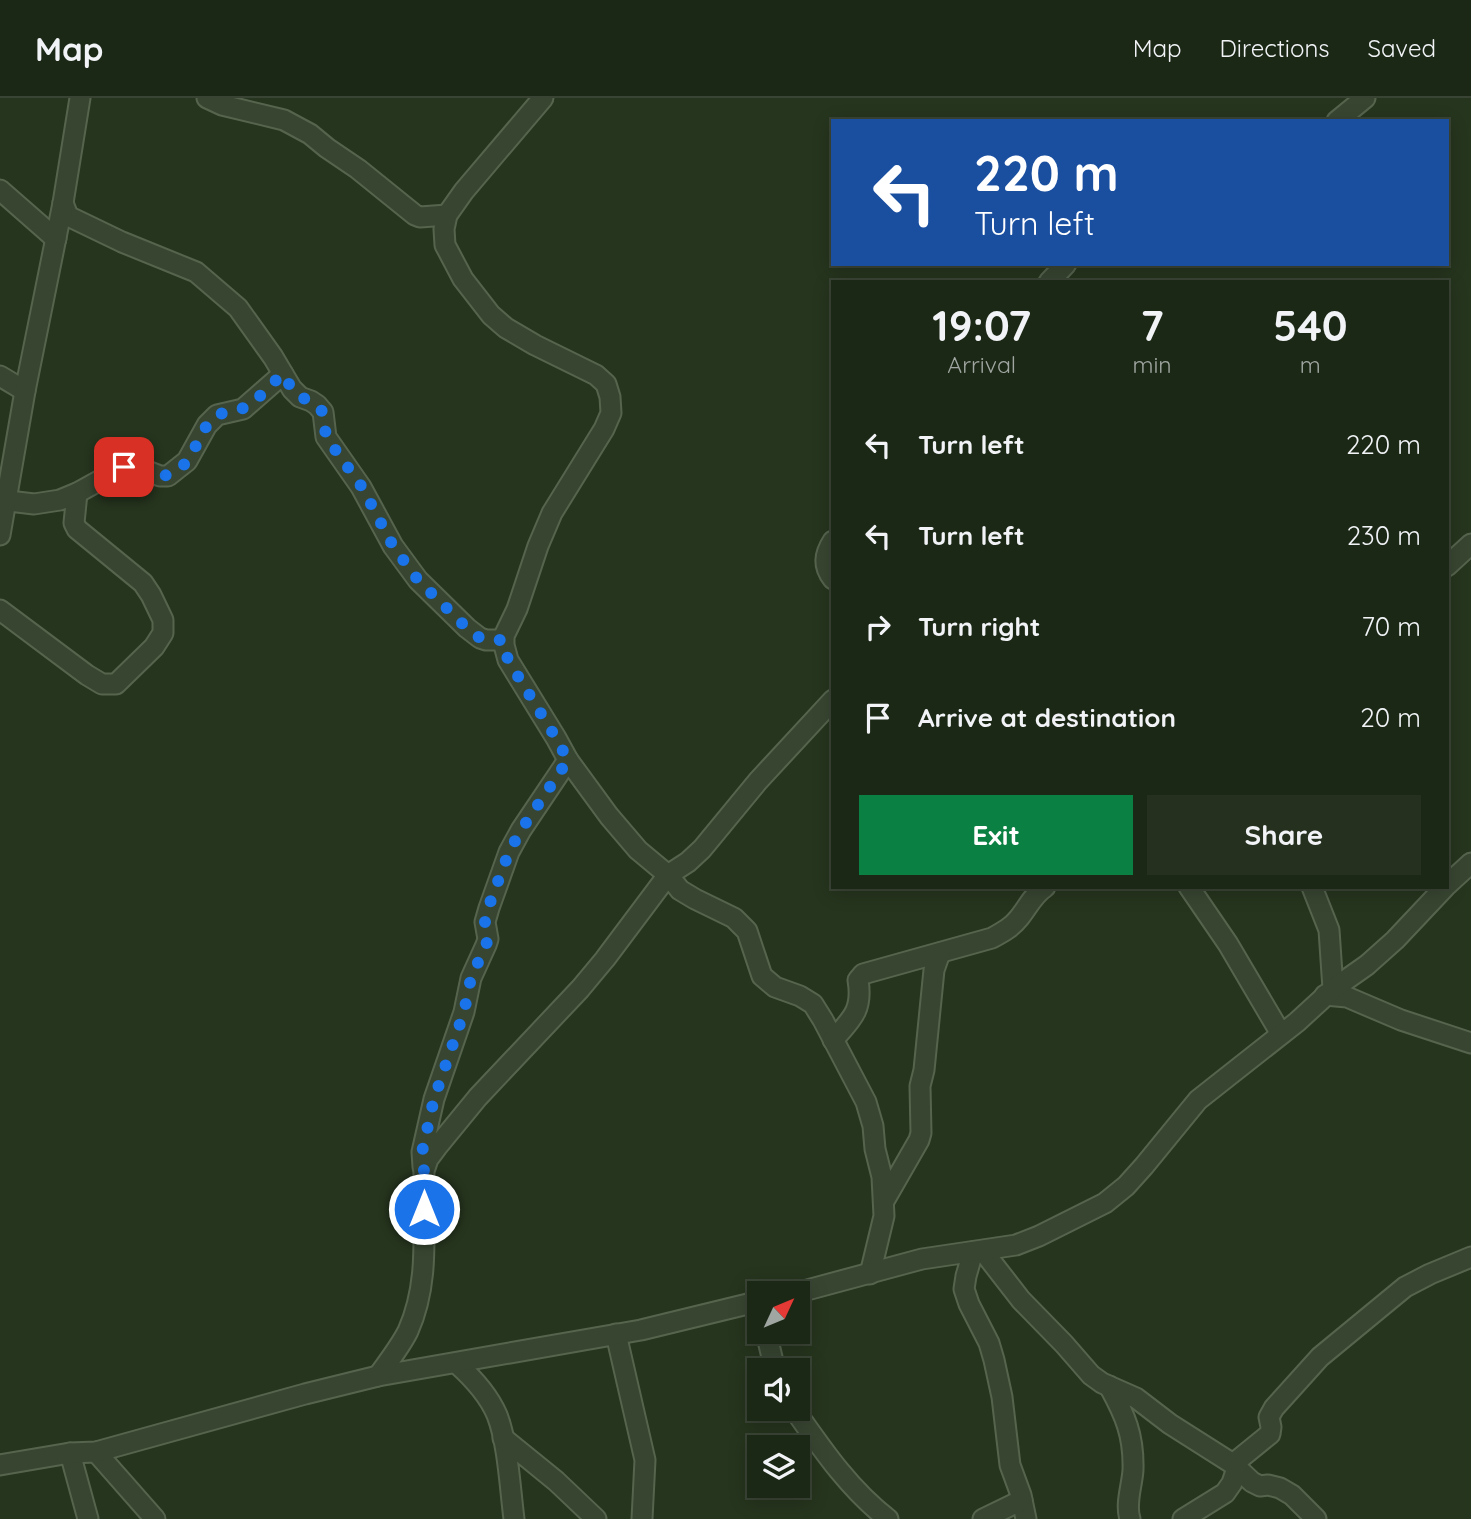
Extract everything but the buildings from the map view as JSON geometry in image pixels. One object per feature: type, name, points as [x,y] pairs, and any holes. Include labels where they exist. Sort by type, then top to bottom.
[{"type":"street","points":[[0,535],[3,499],[63,203],[80,98]]},
{"type":"street","points":[[207,98],[222,106],[284,120],[310,134],[418,217],[447,215]]},
{"type":"street","points":[[543,98],[464,191],[447,215],[444,229],[445,245],[463,279],[491,315],[506,328],[535,345],[596,375],[606,384],[611,397],[611,413],[604,429],[545,528],[521,600],[503,640],[508,660],[568,760],[638,850],[668,875],[680,890],[734,918],[747,931],[762,976],[775,987],[813,1004],[866,1102],[873,1126],[884,1201],[883,1223],[870,1274]]},
{"type":"street","points":[[1339,119],[1365,98]]},
{"type":"street","points":[[0,190],[56,239]]},
{"type":"street","points":[[63,203],[68,216],[122,242],[196,272],[239,308],[292,389],[323,412],[326,437],[362,487],[393,546],[418,580],[480,638],[503,640]]},
{"type":"street","points":[[1051,280],[1064,266]]},
{"type":"street","points":[[3,499],[34,504],[60,500],[132,465],[160,476],[168,476],[187,461],[207,425],[217,415],[243,409],[283,374]]},
{"type":"street","points":[[0,376],[25,391]]},
{"type":"street","points":[[0,610],[102,684],[116,684],[154,647],[163,633],[164,626],[151,595],[139,580],[77,529],[74,523],[77,493]]},
{"type":"street","points":[[1449,564],[1471,544]]},
{"type":"street","points":[[831,546],[825,566],[831,576]]},
{"type":"street","points":[[424,1171],[428,1158],[478,1097],[580,989],[668,875],[688,862],[707,844],[758,781],[831,702]]},
{"type":"street","points":[[378,1376],[407,1333],[418,1303],[424,1273],[422,1152],[434,1099],[464,1012],[471,978],[488,939],[485,922],[488,908],[509,852],[568,760]]},
{"type":"street","points":[[1449,883],[1471,863]]},
{"type":"street","points":[[833,1040],[858,1008],[858,980],[863,974],[992,938],[1008,929],[1043,889]]},
{"type":"street","points":[[1190,889],[1228,944],[1281,1034]]},
{"type":"street","points":[[1313,889],[1329,930],[1329,992]]},
{"type":"street","points":[[810,1289],[922,1259],[1016,1245],[1105,1203],[1126,1186],[1198,1100],[1329,992],[1367,965],[1443,889]]},
{"type":"street","points":[[884,1201],[921,1133],[920,1086],[934,970],[940,953]]},
{"type":"street","points":[[1329,992],[1401,1020],[1471,1042]]},
{"type":"street","points":[[978,1251],[1083,1367],[1102,1383],[1136,1398],[1170,1424],[1235,1466],[1256,1485],[1280,1488],[1292,1495],[1316,1519]]},
{"type":"street","points":[[978,1251],[966,1276],[964,1290],[989,1343],[994,1360],[1002,1397],[1010,1465],[1024,1509],[983,1519]]},
{"type":"street","points":[[1190,1517],[1225,1493],[1231,1483],[1235,1466],[1271,1431],[1269,1417],[1274,1408],[1320,1357],[1405,1287],[1471,1257]]},
{"type":"street","points":[[0,1465],[70,1453],[96,1452],[378,1376],[616,1334],[747,1304]]},
{"type":"street","points":[[616,1334],[645,1460],[642,1519]]},
{"type":"street","points":[[456,1363],[484,1392],[497,1415],[503,1438],[514,1519]]},
{"type":"street","points":[[1109,1386],[1124,1411],[1130,1435],[1133,1469],[1128,1509],[1130,1519]]},
{"type":"street","points":[[803,1421],[841,1474],[888,1519]]},
{"type":"street","points":[[503,1438],[556,1481],[596,1519]]},
{"type":"street","points":[[96,1452],[155,1519]]},
{"type":"street","points":[[70,1453],[88,1518]]},
{"type":"route","points":[[124,467],[132,465],[160,476],[168,476],[187,461],[207,425],[217,415],[243,409],[283,374],[300,397],[311,401],[323,412],[326,437],[362,487],[393,546],[418,580],[480,638],[503,640],[508,660],[568,760],[537,804],[509,852],[488,908],[485,922],[488,939],[471,978],[464,1012],[434,1099],[422,1152],[424,1209]]}]
